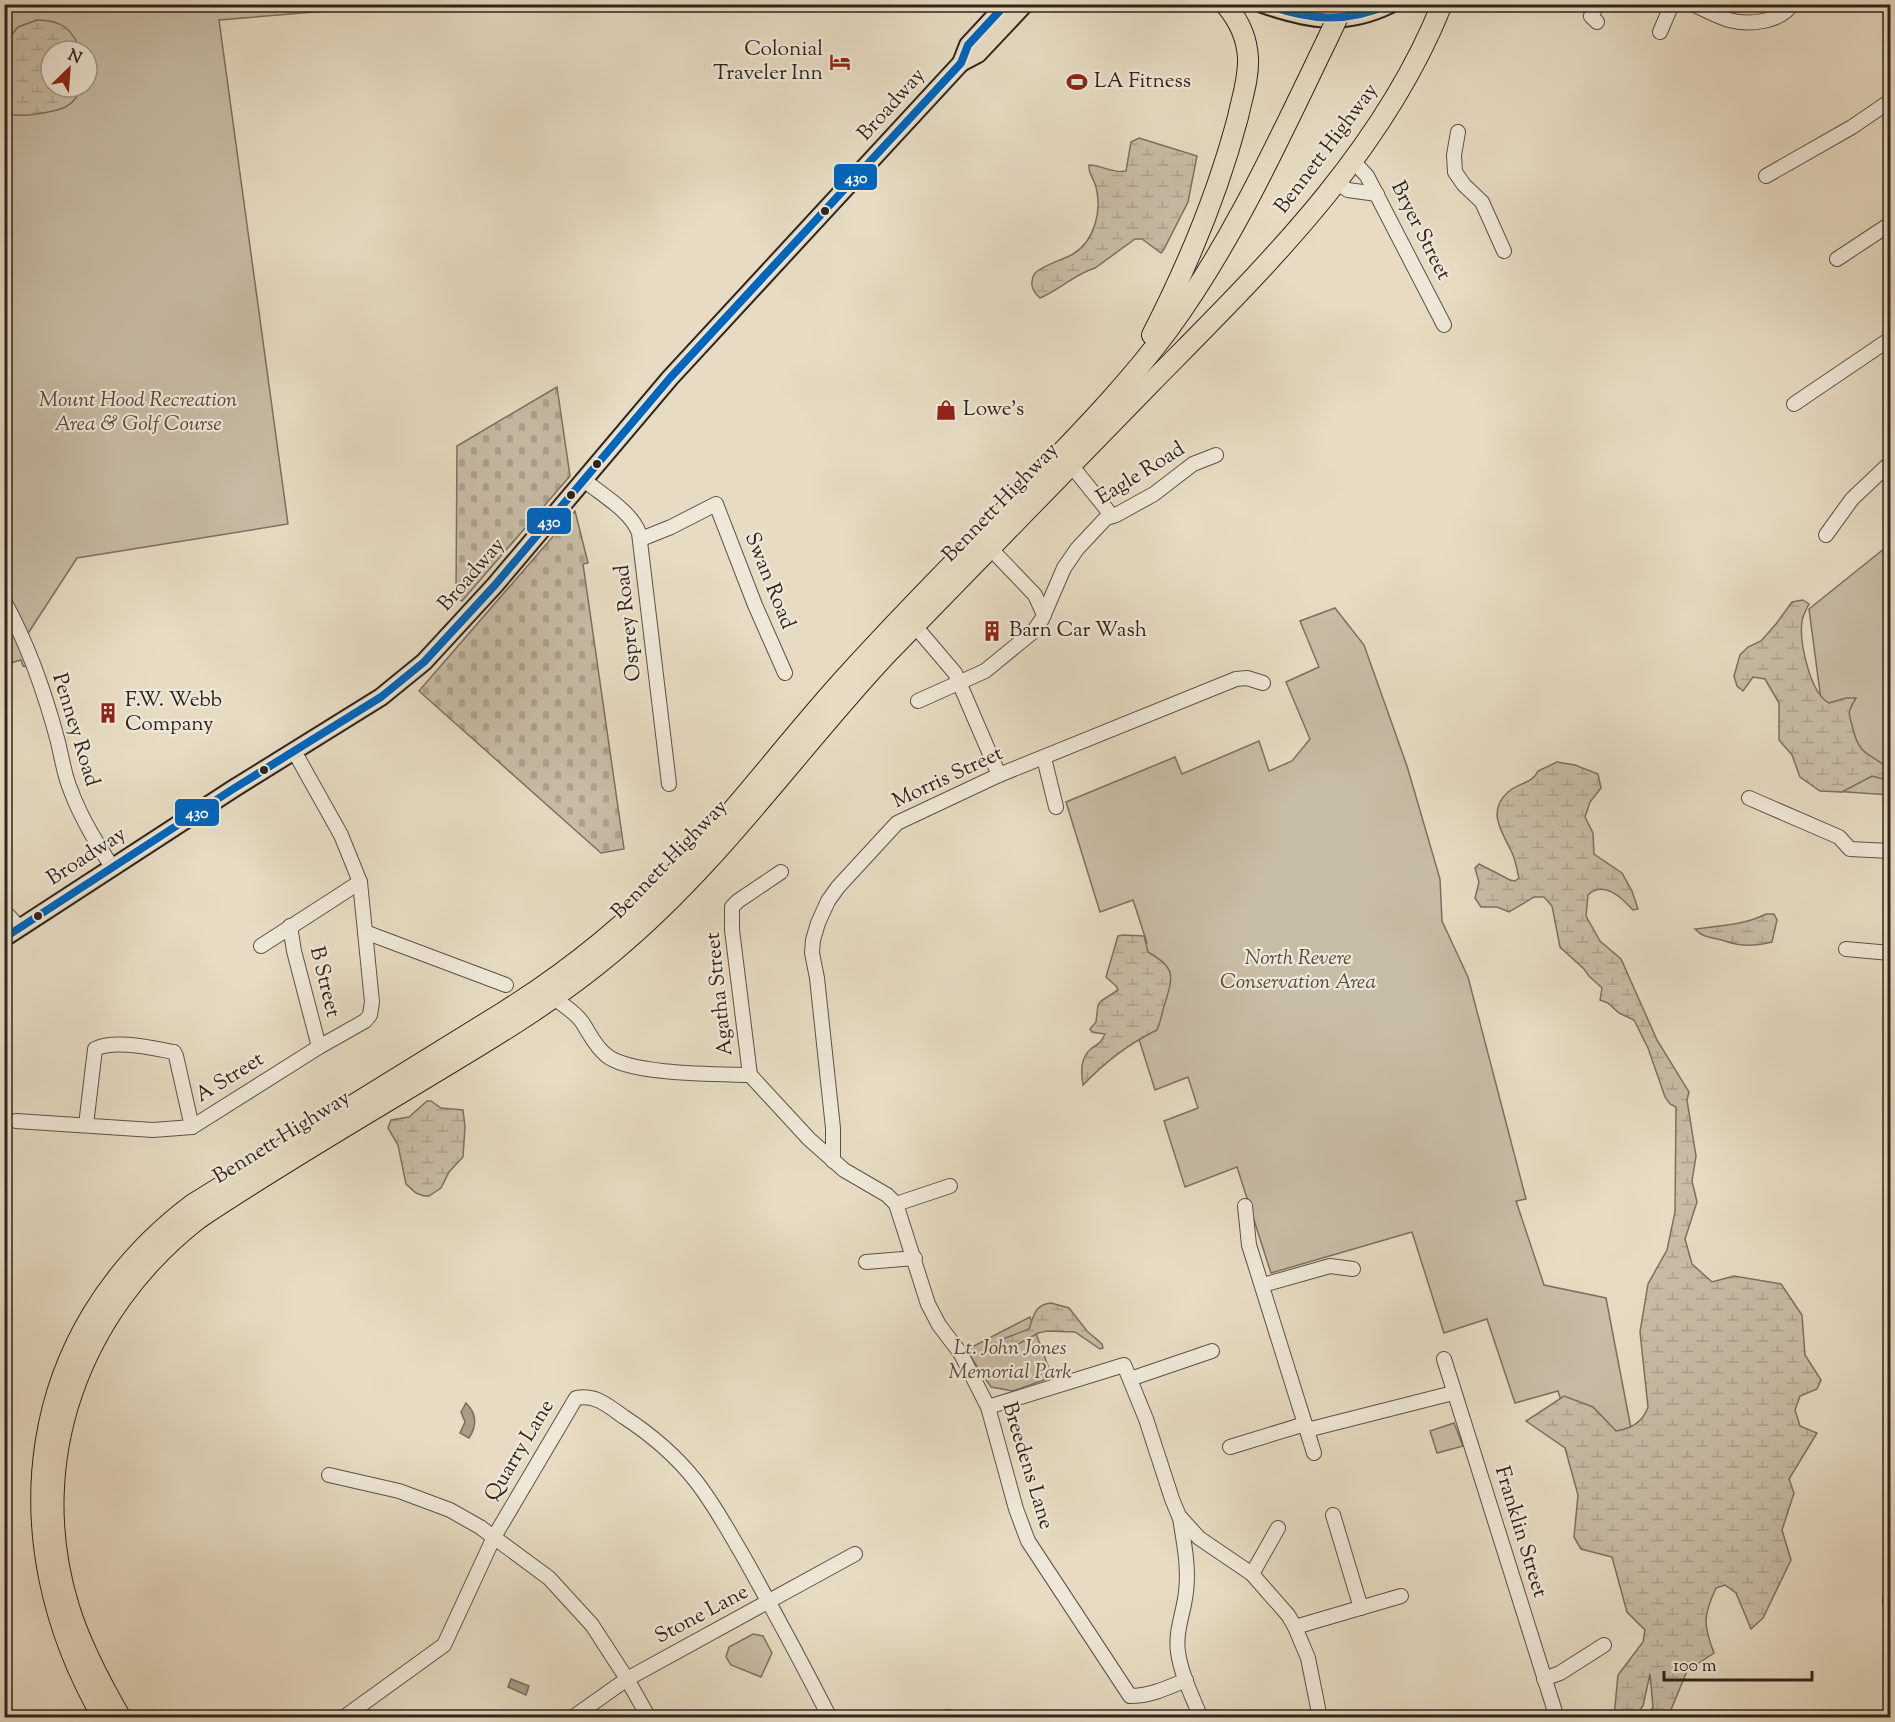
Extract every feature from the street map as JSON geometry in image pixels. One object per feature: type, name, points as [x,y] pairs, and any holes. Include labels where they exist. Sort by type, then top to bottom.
[{"type":"highway","points":[[1131,377],[1193,249],[1218,184],[1238,115],[1246,78],[1248,55],[1241,29],[1225,4]]},
{"type":"highway","name":"Bennett Highway","points":[[103,1718],[74,1663],[54,1611],[42,1557],[39,1501],[43,1447],[51,1411],[68,1359],[94,1310],[114,1280],[138,1252],[193,1204],[518,1004],[577,962],[632,915],[697,850],[851,670],[1131,377],[1180,313],[1222,246],[1264,169],[1344,4]]},
{"type":"highway","name":"Bennett Highway","points":[[121,1718],[88,1656],[69,1606],[57,1553],[54,1517],[56,1462],[67,1409],[78,1375],[102,1326],[122,1296],[170,1242],[198,1219],[554,998],[621,946],[681,890],[836,710],[1262,269],[1337,183],[1406,80],[1442,4]]},
{"type":"main road","name":"Broadway","points":[[961,63],[968,45],[1006,4]]},
{"type":"main road","name":"Broadway","points":[[4,938],[381,697],[424,662],[478,604],[670,378],[961,63],[978,54],[1025,4]]},
{"type":"main road","points":[[1262,4],[1304,17],[1331,20],[1363,15],[1391,4]]},
{"type":"street","points":[[1660,32],[1672,4]]},
{"type":"street","points":[[1693,4],[1724,18],[1740,22],[1761,21],[1779,16],[1792,4]]},
{"type":"street","points":[[1766,176],[1852,127],[1890,101]]},
{"type":"street","points":[[1458,132],[1454,155],[1455,172],[1464,185],[1482,202],[1504,251]]},
{"type":"street","name":"Bryer Street","points":[[1353,162],[1367,176],[1444,324]]},
{"type":"street","points":[[1337,183],[1348,190],[1377,194]]},
{"type":"street","points":[[1837,259],[1890,224]]},
{"type":"street","points":[[1794,404],[1890,339]]},
{"type":"street","name":"Eagle Road","points":[[918,701],[993,666],[1034,631],[1044,615],[1064,568],[1077,549],[1106,518],[1154,494],[1190,460],[1216,455]]},
{"type":"street","points":[[1826,535],[1852,499],[1890,463]]},
{"type":"street","points":[[1071,465],[1112,516]]},
{"type":"street","name":"Osprey Road","points":[[584,480],[637,528],[669,784]]},
{"type":"street","name":"Swan Road","points":[[640,539],[716,504],[755,605],[785,673]]},
{"type":"street","points":[[990,548],[1035,596],[1044,615]]},
{"type":"street","name":"Penney Road","points":[[4,601],[31,654],[76,806],[112,867]]},
{"type":"street","points":[[915,626],[947,662],[960,683],[999,775]]},
{"type":"street","name":"Morris Street","points":[[833,1161],[833,1128],[817,978],[812,953],[818,923],[834,892],[897,823],[999,775],[1236,679],[1253,678],[1263,683]]},
{"type":"street","points":[[294,751],[341,835],[360,882],[365,932],[506,985]]},
{"type":"street","points":[[1044,758],[1056,807]]},
{"type":"street","points":[[1749,798],[1839,837],[1850,849],[1890,851]]},
{"type":"street","name":"Agatha Street","points":[[750,1075],[732,930],[732,907],[781,872]]},
{"type":"street","name":"B Street","points":[[261,946],[360,882]]},
{"type":"street","points":[[4,911],[20,928]]},
{"type":"street","name":"B Street","points":[[290,926],[294,951],[319,1047]]},
{"type":"street","name":"A Street","points":[[16,1121],[153,1130],[192,1127],[319,1047],[365,1021],[370,1015],[372,1002],[365,932]]},
{"type":"street","points":[[1846,949],[1890,953]]},
{"type":"street","points":[[554,998],[581,1020],[594,1043],[608,1057],[642,1068],[750,1075],[809,1139],[833,1161],[887,1195],[896,1204],[950,1186]]},
{"type":"street","points":[[86,1125],[95,1049],[103,1045],[147,1047],[174,1052],[192,1127]]},
{"type":"street","name":"Breedens Lane","points":[[896,1204],[928,1304],[939,1325],[961,1354],[988,1407],[1016,1509],[1028,1541],[1130,1696],[1157,1692],[1186,1680]]},
{"type":"street","points":[[1245,1206],[1249,1245],[1314,1453]]},
{"type":"street","points":[[866,1262],[915,1258]]},
{"type":"street","points":[[1263,1285],[1330,1266],[1353,1269]]},
{"type":"street","points":[[1130,1379],[1212,1351]]},
{"type":"street","name":"Franklin Street","points":[[1443,1359],[1557,1718]]},
{"type":"street","points":[[988,1407],[1124,1365],[1146,1419],[1179,1516],[1186,1556],[1186,1593],[1178,1623],[1178,1651],[1186,1680],[1201,1718]]},
{"type":"street","points":[[1230,1447],[1453,1393]]},
{"type":"street","name":"Quarry Lane","points":[[342,1718],[444,1645],[494,1537],[576,1398],[588,1395],[642,1429],[673,1456],[695,1480],[720,1516],[770,1602],[830,1718]]},
{"type":"street","points":[[329,1475],[399,1491],[437,1504],[464,1517],[549,1578],[592,1625],[649,1718]]},
{"type":"street","points":[[1333,1515],[1361,1608]]},
{"type":"street","points":[[1179,1516],[1199,1538],[1252,1574],[1288,1615],[1308,1658],[1320,1718]]},
{"type":"street","points":[[1252,1574],[1278,1528]]},
{"type":"street","name":"Stone Lane","points":[[572,1718],[627,1679],[855,1554]]},
{"type":"street","points":[[1295,1627],[1401,1596]]},
{"type":"street","points":[[1890,1598],[1890,1603]]},
{"type":"street","points":[[1544,1679],[1560,1673],[1604,1645]]},
{"type":"green space","name":"Mount Hood Recreation Area & Golf Course","points":[[4,5],[400,5],[219,20],[288,524],[77,558],[25,638],[29,667],[23,666],[21,660],[4,665]]},
{"type":"green space","points":[[37,20],[46,20],[65,27],[74,37],[75,39],[39,39],[39,99],[75,99],[71,103],[50,112],[29,115],[5,113],[5,43],[18,27]]},
{"type":"green space","points":[[1139,138],[1197,156],[1188,202],[1164,249],[1161,253],[1142,239],[1135,239],[1095,268],[1040,298],[1032,286],[1035,273],[1073,254],[1081,248],[1092,233],[1097,215],[1098,196],[1089,165],[1126,171],[1131,142]]},
{"type":"green space","points":[[557,387],[570,476],[462,601],[456,597],[457,446]]},
{"type":"green space","points":[[575,511],[588,563],[583,564],[624,849],[601,853],[419,691]]},
{"type":"green space","points":[[1890,544],[1890,795],[1833,791],[1809,609]]},
{"type":"green space","points":[[1803,600],[1809,604],[1802,621],[1802,641],[1807,666],[1816,689],[1829,703],[1846,698],[1856,698],[1849,714],[1856,738],[1866,753],[1889,769],[1890,781],[1872,776],[1842,792],[1820,791],[1800,777],[1792,755],[1779,740],[1779,703],[1765,679],[1753,677],[1743,691],[1737,686],[1734,676],[1740,655],[1748,647],[1761,641],[1792,602]]},
{"type":"green space","name":"North Revere Conservation Area","points":[[1335,608],[1364,645],[1407,766],[1440,879],[1442,921],[1468,977],[1526,1199],[1516,1201],[1544,1285],[1606,1298],[1647,1512],[1602,1527],[1558,1391],[1515,1403],[1487,1319],[1444,1333],[1412,1232],[1271,1273],[1237,1167],[1185,1187],[1164,1121],[1198,1108],[1188,1077],[1155,1090],[1113,957],[1147,943],[1133,900],[1100,912],[1066,802],[1175,757],[1182,774],[1259,741],[1269,771],[1292,761],[1310,739],[1286,682],[1319,667],[1300,621]]},
{"type":"green space","points":[[1557,762],[1575,765],[1598,774],[1601,788],[1590,802],[1585,817],[1593,833],[1594,854],[1622,873],[1632,891],[1638,909],[1633,910],[1612,892],[1600,889],[1588,895],[1586,916],[1600,941],[1621,959],[1657,1040],[1689,1092],[1687,1100],[1696,1156],[1692,1181],[1697,1202],[1685,1239],[1692,1264],[1712,1282],[1734,1276],[1781,1284],[1802,1315],[1805,1355],[1821,1380],[1817,1389],[1800,1396],[1795,1410],[1800,1426],[1817,1433],[1789,1479],[1794,1493],[1782,1530],[1791,1560],[1763,1618],[1751,1629],[1736,1593],[1725,1585],[1716,1588],[1706,1621],[1714,1653],[1687,1671],[1668,1717],[1647,1717],[1653,1707],[1650,1674],[1643,1706],[1634,1717],[1614,1717],[1618,1675],[1643,1642],[1645,1630],[1627,1612],[1612,1557],[1581,1549],[1574,1537],[1578,1495],[1565,1448],[1526,1421],[1564,1396],[1593,1407],[1616,1431],[1626,1429],[1643,1417],[1648,1407],[1640,1332],[1648,1284],[1667,1250],[1675,1212],[1676,1107],[1670,1104],[1665,1097],[1648,1048],[1634,1020],[1600,1000],[1602,988],[1560,947],[1552,906],[1544,897],[1534,897],[1509,912],[1497,907],[1481,907],[1475,898],[1479,882],[1475,868],[1479,864],[1510,880],[1515,881],[1519,878],[1514,858],[1498,824],[1498,808],[1501,800],[1512,789],[1533,778],[1538,771]]},
{"type":"green space","points":[[1766,914],[1774,914],[1777,920],[1772,942],[1737,944],[1706,936],[1695,929],[1740,923]]},
{"type":"green space","points":[[1118,936],[1144,936],[1148,952],[1168,968],[1171,978],[1170,985],[1160,1023],[1157,1030],[1117,1054],[1083,1085],[1083,1060],[1105,1034],[1092,1032],[1090,1029],[1096,1022],[1098,1005],[1118,990],[1106,977]]},
{"type":"green space","points":[[427,1101],[441,1108],[463,1110],[465,1127],[463,1157],[449,1172],[441,1188],[429,1196],[424,1196],[416,1193],[406,1184],[398,1145],[388,1128],[391,1120],[409,1117]]},
{"type":"green space","points":[[1051,1303],[1069,1308],[1087,1331],[1102,1344],[1103,1348],[1100,1349],[1075,1332],[1047,1331],[1038,1333],[1004,1352],[996,1347],[1003,1339],[1029,1329],[1038,1309]]},
{"type":"green space","name":"Lt. John Jones Memorial Park","points":[[1030,1317],[1052,1377],[1013,1391],[991,1387],[966,1350]]},
{"type":"green space","points":[[1454,1423],[1463,1446],[1437,1453],[1430,1431]]},
{"type":"green space","points":[[753,1634],[763,1636],[772,1653],[761,1677],[731,1665],[726,1657],[729,1647]]},
{"type":"shaded area","points":[[466,1403],[475,1420],[469,1438],[460,1433],[465,1422],[461,1412]]},
{"type":"shaded area","points":[[511,1679],[529,1686],[526,1695],[508,1687]]},
{"type":"transit line","name":"430","points":[[4,938],[233,789],[381,697],[424,662],[495,585],[670,378],[961,63],[968,45],[1006,4]]},
{"type":"transit line","name":"430","points":[[1264,4],[1297,14],[1327,18],[1357,15],[1390,4]]},
{"type":"place","name":"Colonial Traveler Inn","points":[[840,62]]},
{"type":"place","name":"LA Fitness","points":[[1077,82]]},
{"type":"place","name":"Lowe's","points":[[946,410]]},
{"type":"place","name":"Barn Car Wash","points":[[992,631]]},
{"type":"place","name":"F.W. Webb Company","points":[[108,713]]}]
